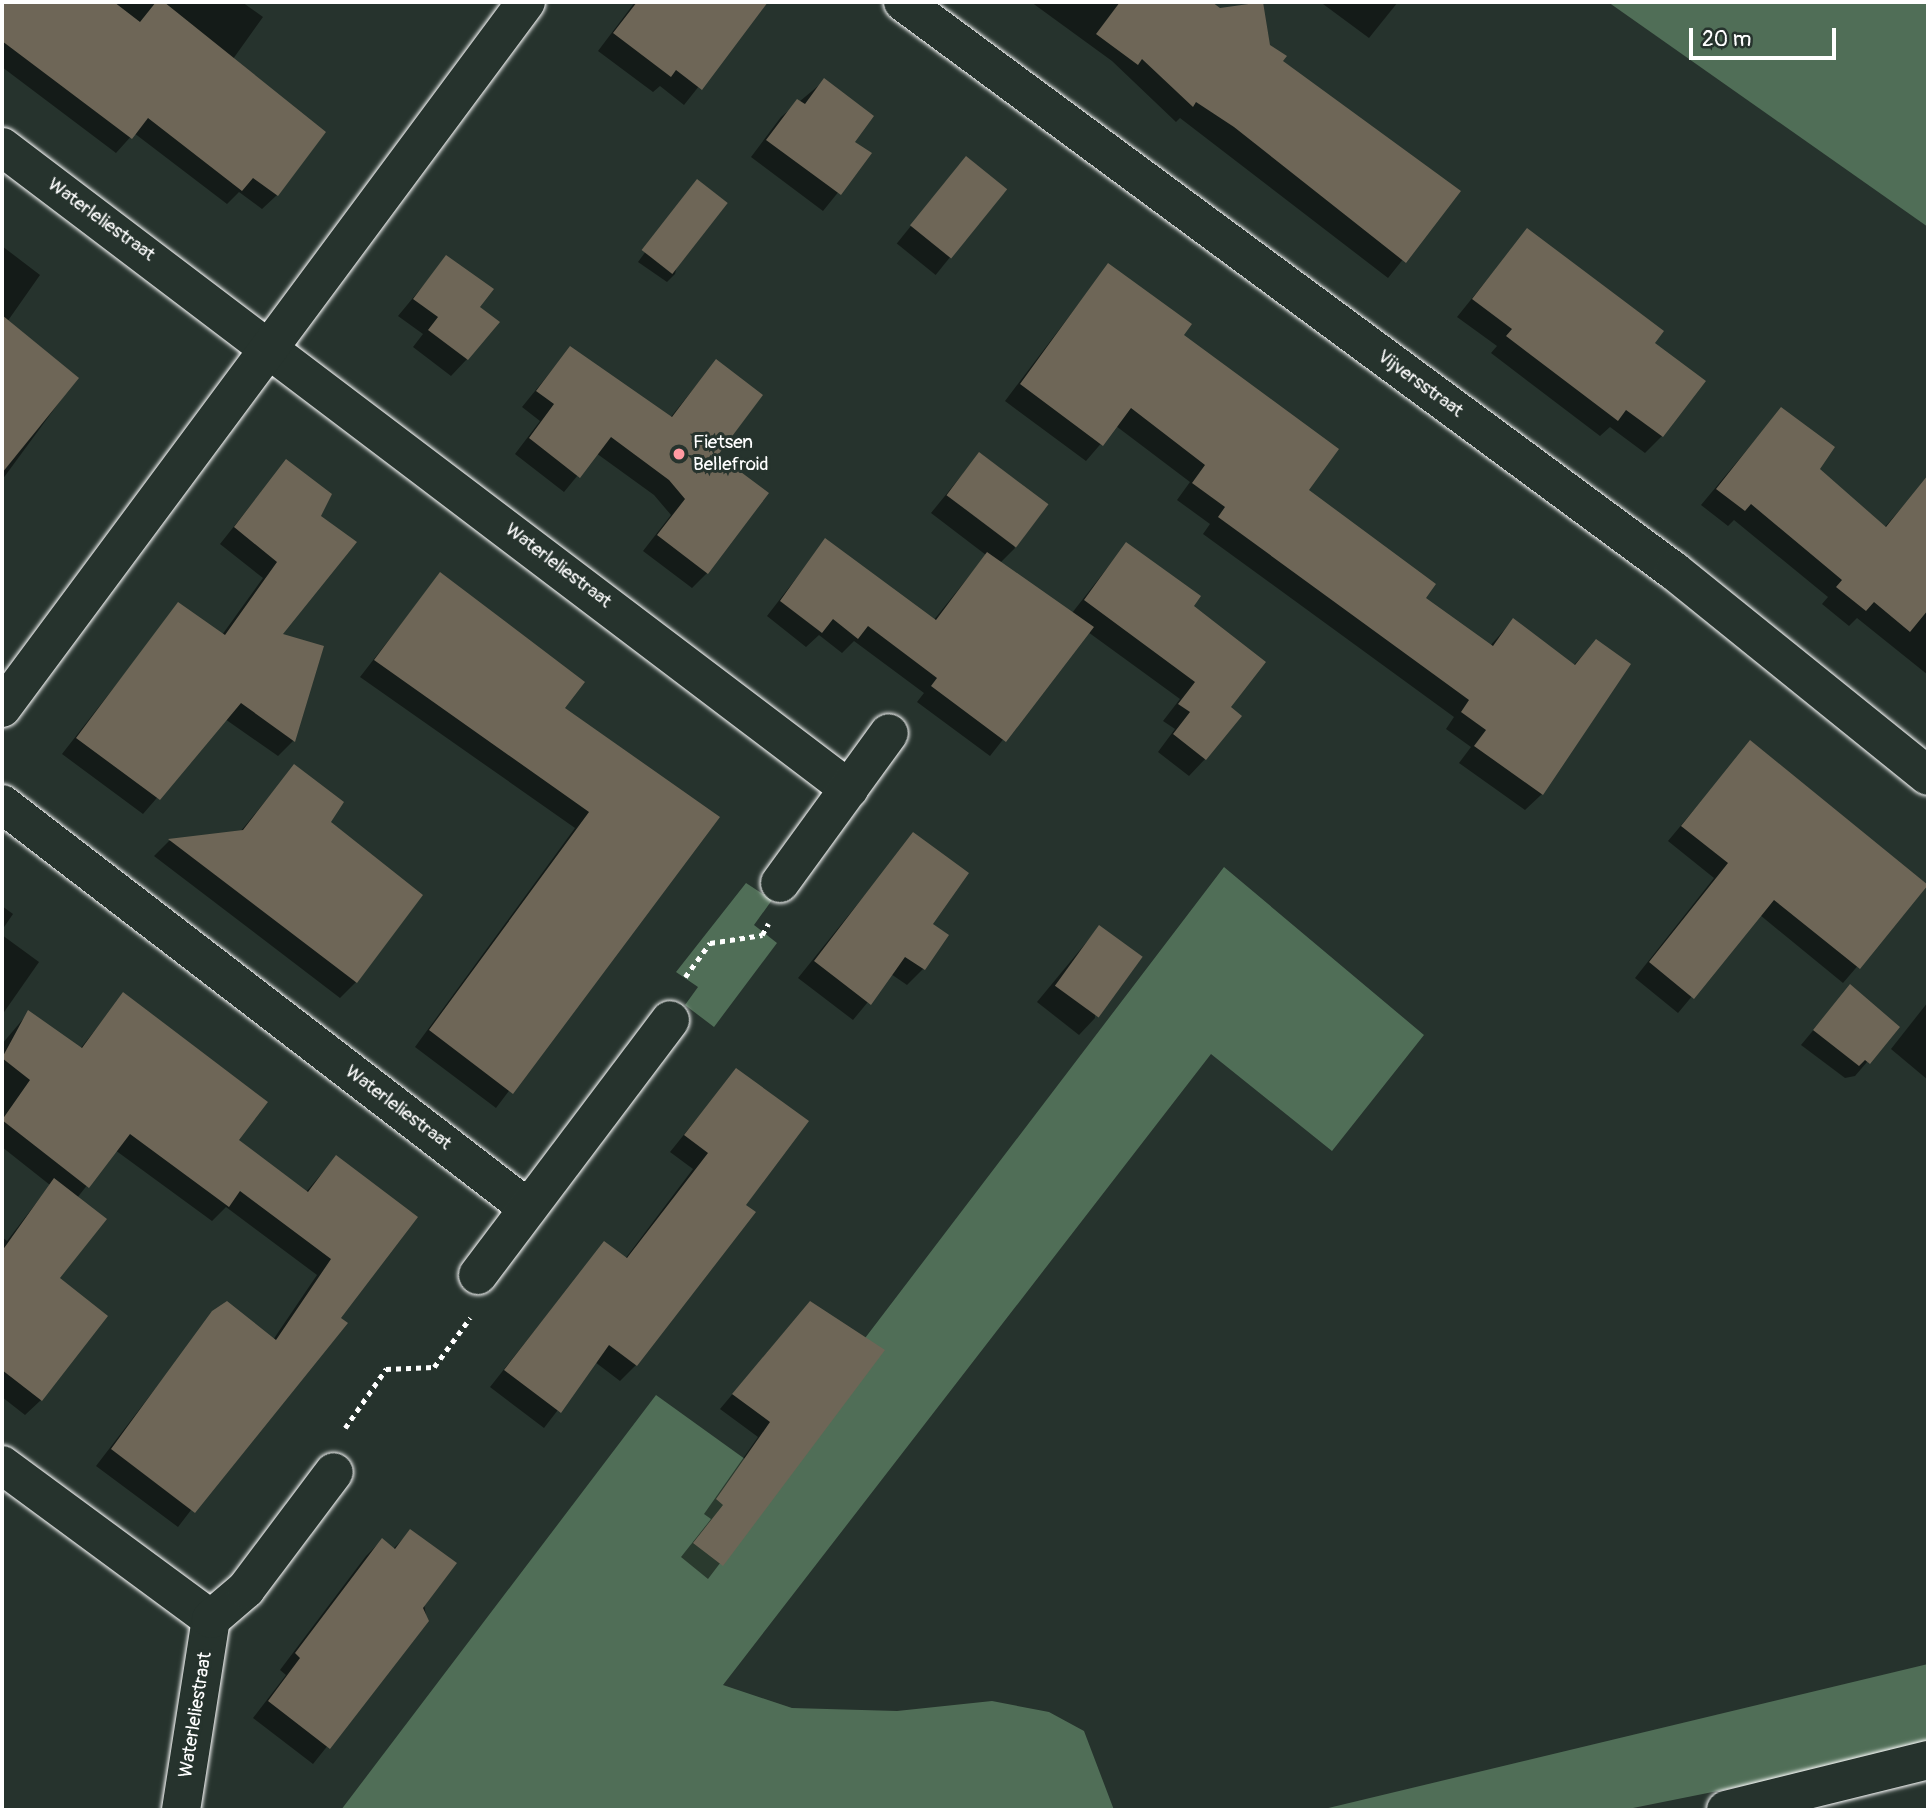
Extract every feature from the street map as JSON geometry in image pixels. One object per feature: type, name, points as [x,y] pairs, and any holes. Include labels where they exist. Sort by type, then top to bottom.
[{"type":"street","points":[[2,708],[267,343],[526,2]]},
{"type":"street","name":"Vijversstraat","points":[[903,2],[1674,571],[1928,776]]},
{"type":"street","name":"Waterleliestraat","points":[[2,147],[267,343],[849,789]]},
{"type":"street","points":[[780,883],[889,733]]},
{"type":"street","name":"Waterleliestraat","points":[[2,804],[528,1208]]},
{"type":"street","points":[[478,1275],[670,1020]]},
{"type":"street","points":[[2,1465],[211,1619],[246,1589],[334,1472]]},
{"type":"street","name":"Waterleliestraat","points":[[181,1810],[211,1619]]},
{"type":"street","points":[[1726,1810],[1928,1760]]},
{"type":"path","points":[[670,1020],[677,987],[710,943],[762,935],[778,907],[780,883]]},
{"type":"path","points":[[334,1472],[340,1436],[386,1369],[434,1367],[484,1299],[478,1275]]},
{"type":"green space","points":[[1608,2],[1928,2],[1928,227]]},
{"type":"green space","points":[[1224,867],[1424,1035],[1332,1151],[1211,1054],[723,1685],[792,1708],[897,1711],[992,1701],[1049,1712],[1084,1731],[1114,1810],[341,1810],[656,1395],[763,1472]]},
{"type":"green space","points":[[746,883],[772,900],[754,925],[777,943],[714,1027],[685,1005],[698,987],[676,972]]},
{"type":"green space","points":[[1928,1664],[1928,1749],[1623,1810],[1320,1810]]},
{"type":"building","points":[[2,2],[114,2],[140,22],[156,2],[164,2],[326,132],[278,196],[253,178],[242,191],[148,118],[132,139],[2,41]]},
{"type":"building","points":[[637,2],[768,2],[702,90],[676,70],[671,77],[613,33]]},
{"type":"building","points":[[1120,2],[1212,2],[1220,8],[1263,2],[1270,45],[1287,56],[1283,61],[1461,191],[1406,263],[1234,127],[1196,102],[1193,107],[1142,59],[1138,65],[1096,34]]},
{"type":"building","points":[[824,78],[874,116],[855,142],[872,153],[841,195],[766,140],[797,99],[805,104]]},
{"type":"building","points":[[966,156],[1007,189],[951,259],[910,225]]},
{"type":"building","points":[[697,179],[728,203],[672,274],[642,250]]},
{"type":"building","points":[[1527,228],[1664,331],[1655,343],[1706,381],[1663,437],[1626,410],[1618,421],[1506,336],[1512,329],[1472,299]]},
{"type":"building","points":[[446,255],[494,289],[480,307],[500,322],[468,360],[428,330],[438,317],[413,299]]},
{"type":"building","points":[[1108,263],[1192,324],[1184,335],[1339,449],[1309,490],[1436,584],[1426,598],[1493,646],[1513,618],[1575,665],[1596,639],[1631,664],[1543,795],[1474,746],[1486,730],[1461,712],[1469,700],[1218,517],[1225,507],[1192,483],[1205,465],[1131,408],[1103,446],[1020,384]]},
{"type":"building","points":[[2,315],[79,378],[2,473]]},
{"type":"building","points":[[570,346],[672,417],[716,359],[763,395],[718,455],[769,493],[708,574],[657,535],[685,499],[669,480],[611,437],[580,478],[529,438],[554,404],[536,391]]},
{"type":"building","points":[[1781,407],[1835,447],[1820,469],[1886,527],[1928,475],[1928,610],[1910,632],[1874,602],[1866,611],[1836,587],[1842,580],[1751,504],[1745,511],[1716,489]]},
{"type":"building","points":[[979,452],[1048,504],[1016,547],[947,495]]},
{"type":"building","points":[[286,459],[332,494],[321,516],[357,542],[283,634],[324,646],[295,742],[241,703],[160,800],[76,738],[178,602],[225,635],[277,562],[234,527]]},
{"type":"building","points":[[825,538],[936,620],[987,552],[1094,627],[1006,742],[931,686],[937,678],[868,626],[858,639],[833,619],[822,633],[780,601]]},
{"type":"building","points":[[1126,542],[1201,596],[1194,606],[1266,662],[1231,707],[1242,716],[1206,760],[1173,734],[1190,712],[1178,704],[1195,682],[1084,600]]},
{"type":"building","points":[[440,572],[585,682],[565,708],[720,817],[513,1094],[429,1030],[589,812],[374,660]]},
{"type":"building","points":[[1750,740],[1928,885],[1860,969],[1774,900],[1694,999],[1649,962],[1728,863],[1681,826]]},
{"type":"building","points":[[294,764],[344,802],[331,822],[423,895],[357,983],[168,839],[243,830]]},
{"type":"building","points":[[913,832],[969,873],[933,924],[949,935],[925,970],[905,957],[871,1005],[814,961]]},
{"type":"building","points":[[1099,925],[1143,957],[1099,1017],[1055,986]]},
{"type":"building","points":[[1850,984],[1900,1027],[1870,1064],[1865,1060],[1859,1066],[1813,1030]]},
{"type":"building","points":[[123,992],[268,1102],[239,1140],[308,1192],[336,1155],[418,1217],[341,1318],[348,1323],[195,1513],[111,1449],[212,1311],[227,1301],[276,1340],[331,1259],[240,1191],[229,1207],[130,1134],[89,1188],[2,1120],[30,1080],[2,1058],[28,1010],[82,1048]]},
{"type":"building","points":[[736,1068],[809,1121],[746,1205],[756,1212],[637,1366],[609,1345],[561,1413],[504,1370],[604,1241],[627,1258],[708,1153],[684,1135]]},
{"type":"building","points":[[54,1178],[107,1219],[60,1278],[108,1316],[42,1401],[2,1370],[2,1251]]},
{"type":"building","points":[[810,1301],[885,1350],[723,1566],[693,1543],[723,1505],[716,1499],[770,1422],[732,1394]]},
{"type":"building","points":[[410,1529],[457,1563],[423,1608],[429,1621],[330,1749],[268,1701],[300,1658],[295,1653],[382,1538],[395,1549]]},
{"type":"place","name":"Fietsen Bellefroid","points":[[679,454]]}]
